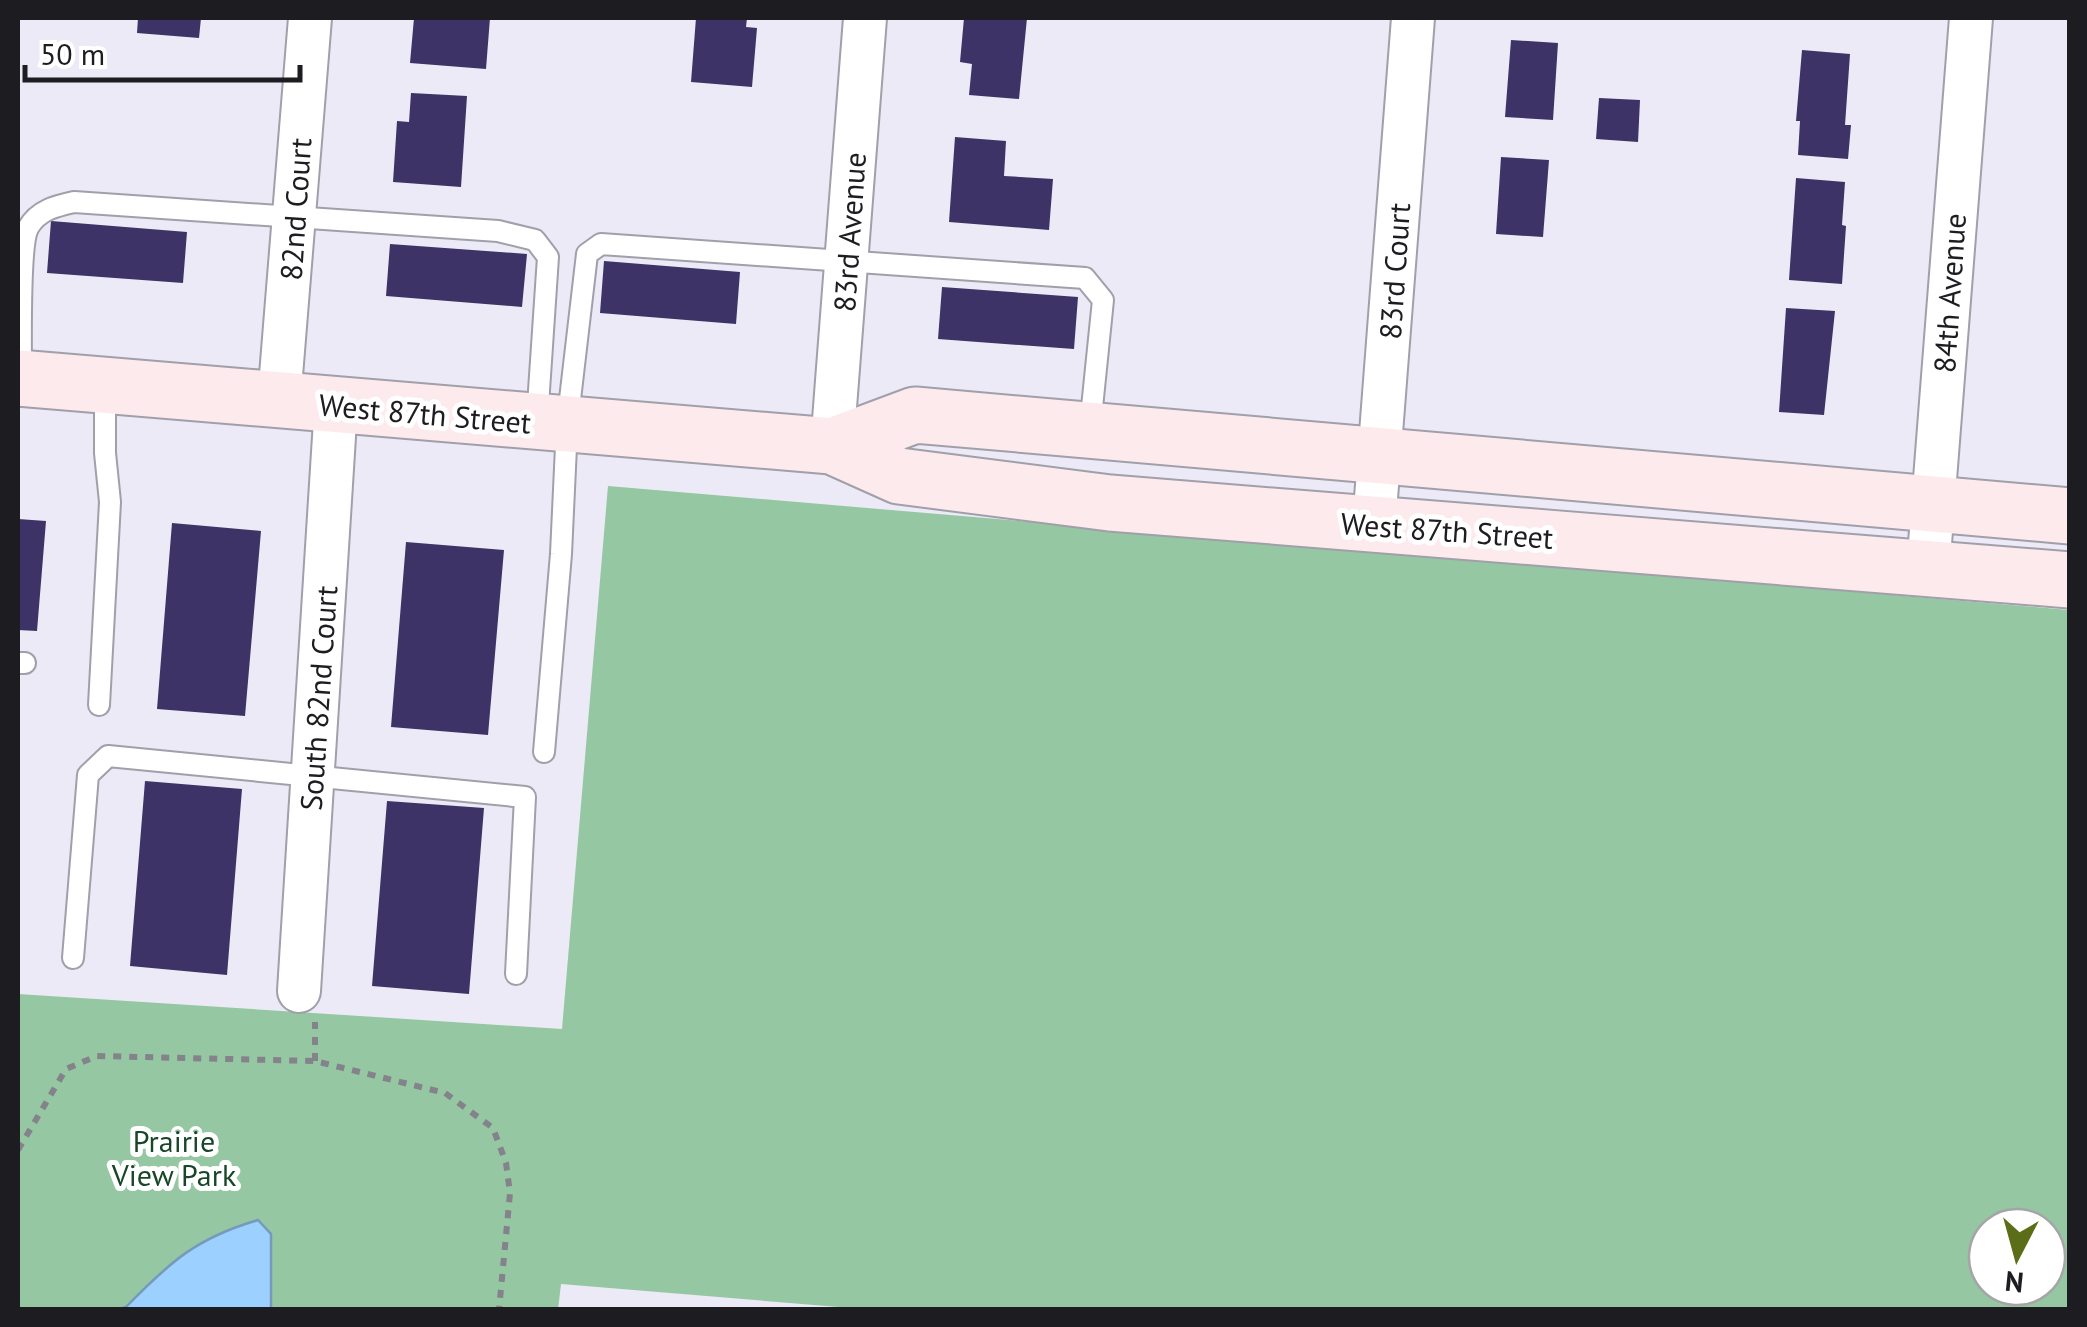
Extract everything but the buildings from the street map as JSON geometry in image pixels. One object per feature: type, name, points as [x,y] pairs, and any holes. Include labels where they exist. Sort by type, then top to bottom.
[{"type":"main road","name":"West 87th Street","points":[[19,379],[832,446],[899,476],[1110,503],[2070,580]]},
{"type":"main road","name":"West 87th Street","points":[[832,446],[915,415],[2070,516]]},
{"type":"street","name":"82nd Court","points":[[279,400],[310,18]]},
{"type":"street","name":"83rd Avenue","points":[[832,446],[865,18]]},
{"type":"street","name":"83rd Court","points":[[1374,524],[1413,18]]},
{"type":"street","name":"84th Avenue","points":[[1928,569],[1970,18]]},
{"type":"street","name":"South 82nd Court","points":[[299,991],[336,405]]},
{"type":"lane","points":[[19,379],[28,229],[46,209],[74,202],[498,230],[534,240],[548,256],[552,423],[561,554],[544,752]]},
{"type":"lane","points":[[552,423],[587,254],[601,244],[1085,278],[1103,300],[1089,431]]},
{"type":"lane","points":[[98,705],[110,502],[105,453],[106,386]]},
{"type":"lane","points":[[73,958],[88,775],[108,756],[524,796],[516,974]]},
{"type":"path","points":[[18,1150],[66,1069],[97,1056],[315,1061],[445,1093],[494,1128],[506,1163],[510,1193],[499,1310]]},
{"type":"green space","name":"Prairie View Park","points":[[608,486],[2069,610],[2069,1309],[875,1310],[561,1284],[558,1310],[18,1309],[18,994],[562,1029]]},
{"type":"water","points":[[258,1220],[271,1234],[271,1309],[119,1309],[126,1307],[185,1253],[217,1235]]}]
